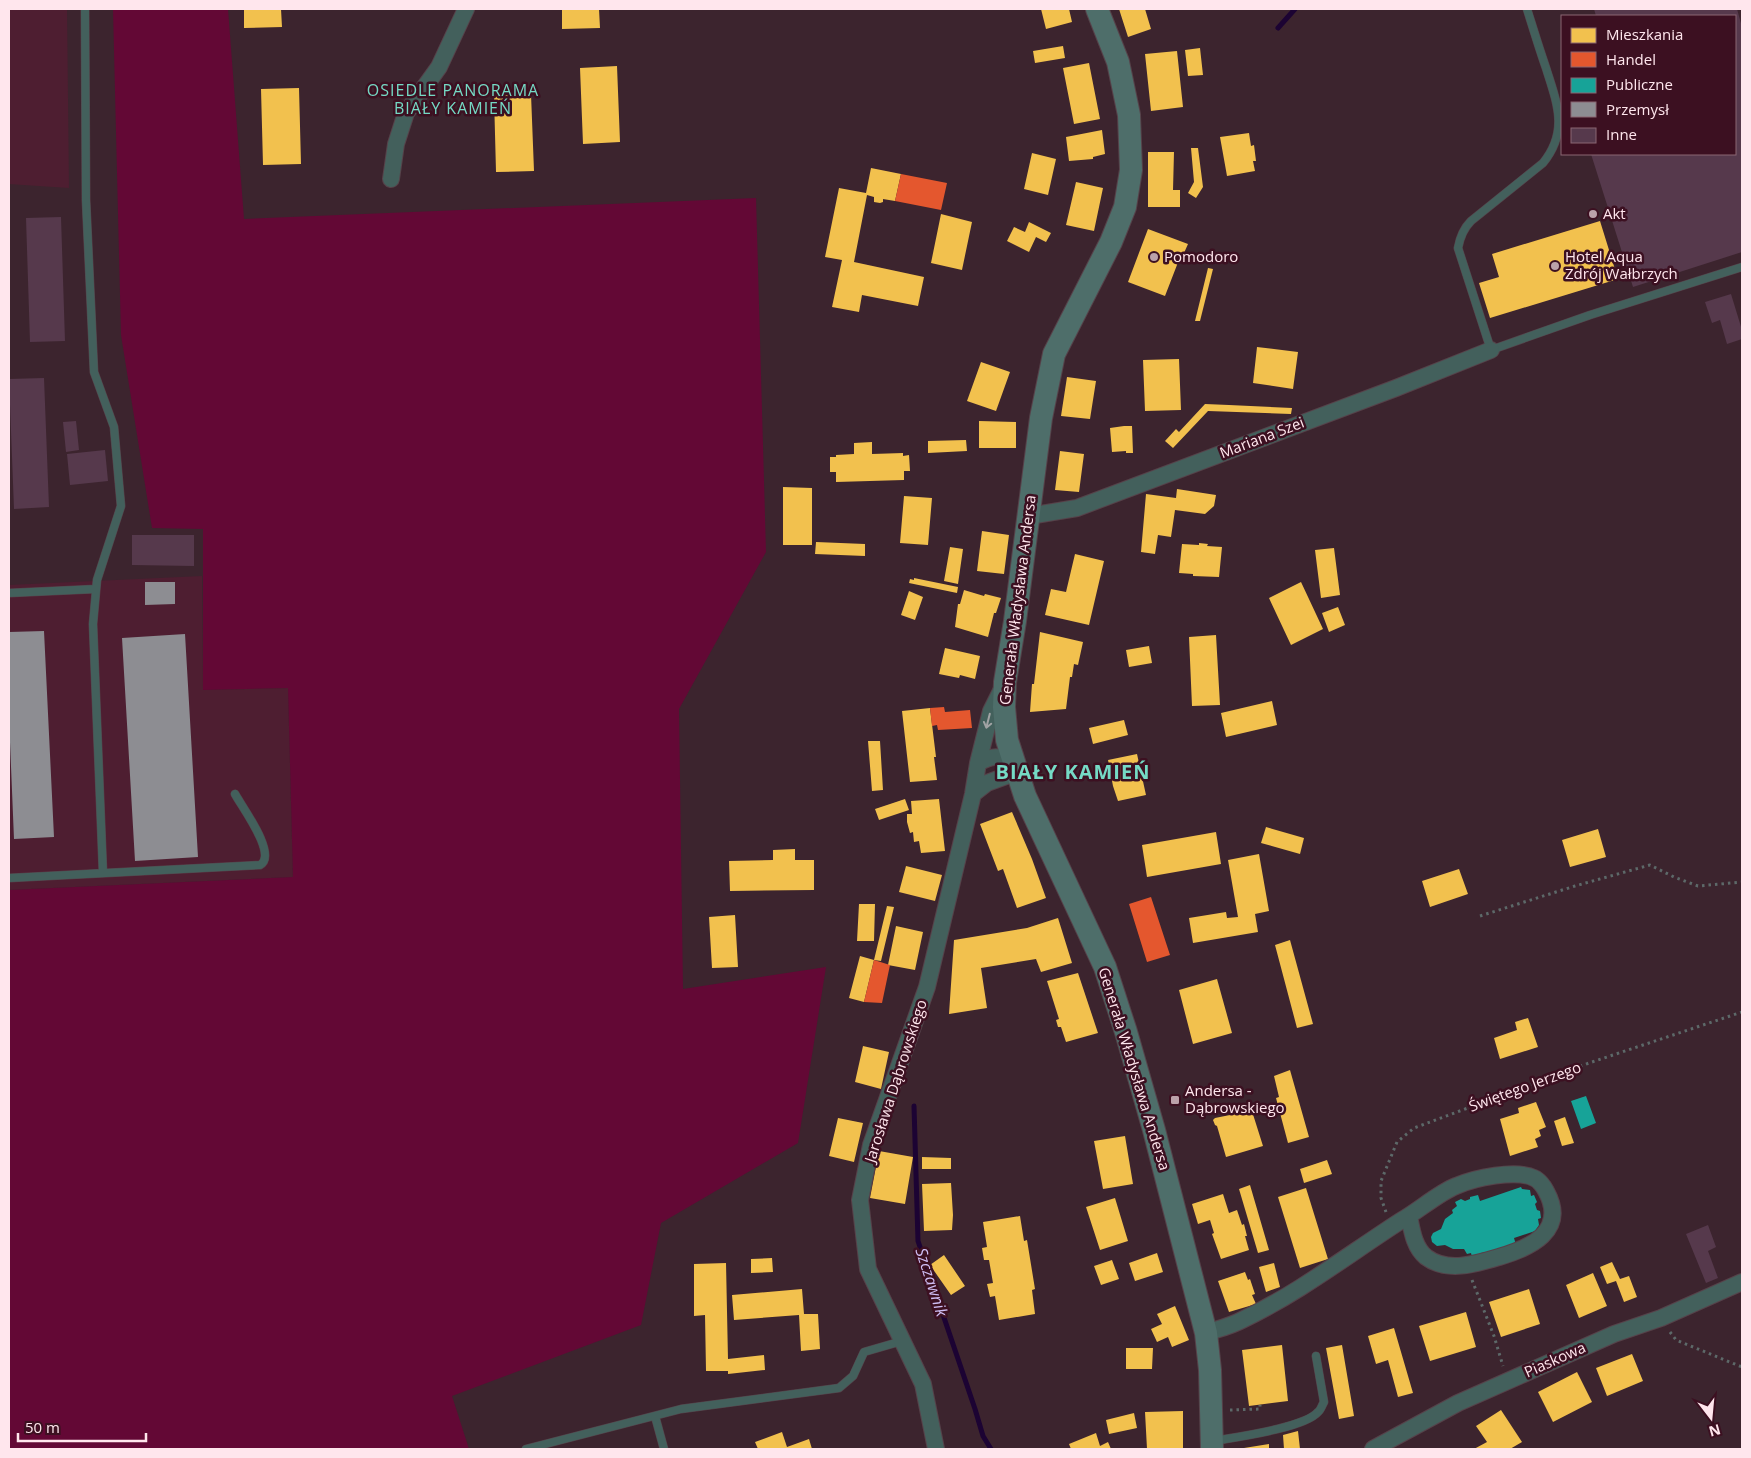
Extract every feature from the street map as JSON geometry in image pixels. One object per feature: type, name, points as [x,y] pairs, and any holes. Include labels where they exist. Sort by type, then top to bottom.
[{"type":"street","points":[[391,179],[396,144],[406,113],[438,68],[466,9]]},
{"type":"street","name":"Generała Władysława Andersa","points":[[1097,9],[1118,62],[1129,115],[1131,170],[1125,207],[1111,242],[1054,354],[1041,418],[1005,682],[1004,707],[1007,740],[1025,796],[1105,967],[1146,1099],[1206,1333],[1210,1370],[1212,1445]]},
{"type":"street","name":"Mariana Szei","points":[[1029,516],[1077,508],[1492,350]]},
{"type":"street","name":"Jarosława Dąbrowskiego","points":[[936,1449],[923,1384],[868,1269],[860,1200],[872,1144],[927,987],[991,710],[1005,682]]},
{"type":"street","points":[[973,794],[987,783],[1017,772],[1001,757],[994,756],[978,763]]},
{"type":"street","points":[[1206,1333],[1241,1321],[1278,1300],[1338,1264],[1408,1216],[1456,1186],[1504,1174],[1534,1178],[1544,1188],[1551,1200],[1553,1216],[1549,1229],[1529,1247],[1482,1263],[1467,1266],[1452,1266],[1434,1262],[1425,1256],[1414,1240],[1408,1216]]},
{"type":"street","name":"Piaskowa","points":[[1373,1449],[1458,1403],[1614,1334],[1661,1318],[1742,1282]]},
{"type":"lane","points":[[85,9],[86,200],[94,372],[114,426],[121,506],[97,580],[93,624],[104,873]]},
{"type":"lane","points":[[1526,9],[1558,105],[1560,122],[1556,141],[1551,153],[1543,163],[1471,221],[1464,229],[1460,238],[1458,248],[1492,350],[1598,312],[1742,267]]},
{"type":"lane","points":[[9,593],[96,589]]},
{"type":"lane","points":[[9,878],[260,865],[264,863],[266,858],[265,845],[235,794]]},
{"type":"lane","points":[[526,1449],[681,1409],[839,1388],[853,1376],[864,1352],[902,1342]]},
{"type":"lane","points":[[1212,1445],[1293,1424],[1310,1418],[1318,1412],[1324,1402],[1316,1356]]},
{"type":"lane","points":[[655,1416],[664,1449]]},
{"type":"lane","points":[[564,1440],[565,1449]]},
{"type":"path","points":[[1480,916],[1650,865],[1698,886],[1742,882]]},
{"type":"path","name":"Świętego Jerzego","points":[[1391,1228],[1381,1198],[1381,1181],[1397,1142],[1414,1128],[1589,1063],[1742,1012]]},
{"type":"path","points":[[1467,1266],[1494,1336],[1507,1381]]},
{"type":"path","points":[[1661,1318],[1676,1340],[1742,1367]]},
{"type":"path","points":[[1230,1410],[1260,1409],[1260,1404]]},
{"type":"shaded area","points":[[9,9],[67,9],[69,188],[9,184]]},
{"type":"shaded area","points":[[113,9],[228,9],[244,219],[756,198],[766,552],[679,709],[683,989],[826,967],[798,1143],[661,1223],[641,1325],[452,1396],[469,1449],[9,1449],[9,890],[293,877],[288,688],[203,690],[203,529],[152,528],[121,335]]},
{"type":"shaded area","points":[[202,576],[203,690],[288,688],[293,877],[9,890],[9,585]]},
{"type":"building: Mieszkania","points":[[244,9],[281,9],[282,27],[244,28]]},
{"type":"building: Mieszkania","points":[[562,9],[599,9],[600,28],[562,29]]},
{"type":"building: Mieszkania","points":[[1041,9],[1069,9],[1072,22],[1046,29]]},
{"type":"building: Mieszkania","points":[[1119,9],[1145,9],[1151,29],[1128,37]]},
{"type":"building: Mieszkania","points":[[1063,46],[1065,58],[1035,63],[1033,51]]},
{"type":"building: Mieszkania","points":[[1200,48],[1203,75],[1188,76],[1185,50]]},
{"type":"building: Mieszkania","points":[[1177,51],[1183,107],[1151,111],[1145,54]]},
{"type":"building: Mieszkania","points":[[1089,63],[1100,119],[1074,124],[1063,68]]},
{"type":"building: Mieszkania","points":[[617,66],[620,142],[583,144],[580,68]]},
{"type":"building: Mieszkania","points":[[299,88],[301,164],[263,165],[261,89]]},
{"type":"building: Mieszkania","points":[[531,94],[534,171],[496,172],[494,96]]},
{"type":"building: Mieszkania","points":[[1102,130],[1105,154],[1093,157],[1093,159],[1069,161],[1066,137]]},
{"type":"building: Mieszkania","points":[[1249,133],[1251,146],[1254,145],[1256,161],[1253,161],[1255,171],[1227,176],[1220,137]]},
{"type":"building: Mieszkania","points":[[1191,148],[1198,148],[1203,187],[1196,198],[1188,193],[1194,182]]},
{"type":"building: Mieszkania","points":[[1148,152],[1174,152],[1173,190],[1180,190],[1180,207],[1148,207]]},
{"type":"building: Mieszkania","points":[[1032,153],[1056,159],[1048,195],[1024,189]]},
{"type":"building: Mieszkania","points":[[871,168],[901,174],[895,201],[883,199],[883,202],[880,203],[874,202],[874,197],[867,195],[854,262],[924,277],[918,306],[862,295],[859,312],[832,307],[842,260],[825,257],[839,188],[866,193]]},
{"type":"building: Mieszkania","points":[[1076,182],[1103,188],[1094,231],[1066,225]]},
{"type":"building: Mieszkania","points":[[941,214],[972,222],[962,270],[931,263]]},
{"type":"building: Mieszkania","name":"Hotel Aqua Zdrój Wałbrzych","points":[[1600,221],[1618,279],[1490,318],[1479,283],[1499,277],[1492,254]]},
{"type":"building: Mieszkania","points":[[1029,222],[1051,233],[1046,242],[1036,237],[1029,252],[1007,241],[1014,227],[1025,232]]},
{"type":"building: Mieszkania","points":[[1148,229],[1188,244],[1184,253],[1182,252],[1165,296],[1128,282]]},
{"type":"building: Mieszkania","points":[[1208,268],[1213,269],[1200,321],[1195,321]]},
{"type":"building: Mieszkania","points":[[1257,347],[1298,352],[1293,389],[1253,383]]},
{"type":"building: Mieszkania","points":[[1179,359],[1181,410],[1145,411],[1143,360]]},
{"type":"building: Mieszkania","points":[[981,362],[1010,372],[996,411],[967,401]]},
{"type":"building: Mieszkania","points":[[1067,377],[1096,381],[1090,419],[1061,416]]},
{"type":"building: Mieszkania","points":[[1205,404],[1292,408],[1291,414],[1208,411],[1173,448],[1165,441],[1176,429],[1179,432]]},
{"type":"building: Mieszkania","points":[[979,421],[1016,422],[1016,448],[979,448]]},
{"type":"building: Mieszkania","points":[[1132,426],[1133,453],[1126,453],[1126,451],[1112,452],[1110,428]]},
{"type":"building: Mieszkania","points":[[966,440],[967,451],[928,453],[928,441]]},
{"type":"building: Mieszkania","points":[[872,442],[872,454],[903,453],[903,456],[909,455],[910,471],[904,471],[904,480],[836,482],[836,472],[830,472],[830,457],[854,454],[854,443]]},
{"type":"building: Mieszkania","points":[[1060,451],[1084,454],[1079,492],[1055,490]]},
{"type":"building: Mieszkania","points":[[783,487],[812,488],[812,545],[783,545]]},
{"type":"building: Mieszkania","points":[[1177,489],[1216,495],[1214,506],[1205,514],[1175,510],[1171,537],[1158,535],[1155,554],[1141,552],[1146,494],[1176,498]]},
{"type":"building: Mieszkania","points":[[904,496],[932,498],[928,545],[900,543]]},
{"type":"building: Mieszkania","points":[[982,531],[1009,535],[1004,574],[977,571]]},
{"type":"building: Mieszkania","points":[[816,542],[865,544],[865,556],[815,554]]},
{"type":"building: Mieszkania","points":[[1199,543],[1208,544],[1207,546],[1222,547],[1219,577],[1193,576],[1193,574],[1179,573],[1182,544],[1199,545]]},
{"type":"building: Mieszkania","points":[[950,547],[963,549],[958,584],[944,581]]},
{"type":"building: Mieszkania","points":[[1334,548],[1340,595],[1321,598],[1315,550]]},
{"type":"building: Mieszkania","points":[[1075,554],[1104,561],[1089,625],[1045,615],[1051,589],[1066,592]]},
{"type":"building: Mieszkania","points":[[914,578],[958,587],[957,593],[909,583],[910,579],[914,580]]},
{"type":"building: Mieszkania","points":[[1301,582],[1323,629],[1291,645],[1269,598]]},
{"type":"building: Mieszkania","points":[[964,590],[984,596],[985,594],[1001,598],[996,613],[994,613],[988,637],[955,627],[958,604],[960,604]]},
{"type":"building: Mieszkania","points":[[909,591],[923,597],[915,620],[901,615]]},
{"type":"building: Mieszkania","points":[[1338,607],[1345,625],[1329,632],[1322,613]]},
{"type":"building: Mieszkania","points":[[1040,632],[1083,642],[1078,665],[1074,664],[1072,677],[1070,677],[1066,709],[1030,712]]},
{"type":"building: Mieszkania","points":[[1216,635],[1220,705],[1192,706],[1189,637]]},
{"type":"building: Mieszkania","points":[[1149,646],[1152,663],[1129,667],[1126,650]]},
{"type":"building: Mieszkania","points":[[945,648],[980,656],[975,679],[960,675],[959,678],[939,674]]},
{"type":"building: Mieszkania","points":[[1272,701],[1277,725],[1226,737],[1221,713]]},
{"type":"building: Mieszkania","points":[[930,708],[937,780],[910,782],[902,711]]},
{"type":"building: Mieszkania","points":[[1124,720],[1128,735],[1093,744],[1089,728]]},
{"type":"building: Mieszkania","points":[[868,741],[880,741],[883,790],[872,791]]},
{"type":"building: Mieszkania","points":[[1137,754],[1146,795],[1118,801],[1108,760]]},
{"type":"building: Mieszkania","points":[[905,799],[909,810],[879,820],[875,809]]},
{"type":"building: Mieszkania","points":[[939,799],[945,851],[921,853],[919,841],[914,842],[913,832],[910,833],[907,822],[907,814],[912,814],[911,801]]},
{"type":"building: Mieszkania","points":[[1012,812],[1046,898],[1017,908],[1003,869],[998,871],[980,824]]},
{"type":"building: Mieszkania","points":[[1266,827],[1304,838],[1300,854],[1261,843]]},
{"type":"building: Mieszkania","points":[[1598,829],[1606,857],[1570,867],[1562,840]]},
{"type":"building: Mieszkania","points":[[1216,832],[1221,864],[1147,877],[1142,845]]},
{"type":"building: Mieszkania","points":[[795,849],[795,860],[814,860],[814,890],[730,891],[729,861],[773,860],[773,850]]},
{"type":"building: Mieszkania","points":[[1259,854],[1269,911],[1255,914],[1258,932],[1193,943],[1189,918],[1226,912],[1227,918],[1238,917],[1228,860]]},
{"type":"building: Mieszkania","points":[[906,866],[942,875],[935,901],[899,892]]},
{"type":"building: Mieszkania","points":[[1459,869],[1468,894],[1430,907],[1422,881]]},
{"type":"building: Mieszkania","points":[[859,904],[875,904],[874,941],[857,941]]},
{"type":"building: Mieszkania","points":[[887,906],[894,907],[881,961],[874,960]]},
{"type":"building: Mieszkania","points":[[735,915],[738,967],[712,968],[709,917]]},
{"type":"building: Mieszkania","points":[[1058,918],[1072,963],[1041,972],[1036,959],[981,968],[987,1008],[949,1014],[954,940],[1027,928]]},
{"type":"building: Mieszkania","points":[[896,926],[923,932],[915,970],[888,965]]},
{"type":"building: Mieszkania","points":[[1290,940],[1313,1024],[1297,1028],[1275,945]]},
{"type":"building: Mieszkania","points":[[860,956],[874,960],[864,1002],[849,998]]},
{"type":"building: Mieszkania","points":[[1078,973],[1098,1033],[1066,1042],[1061,1027],[1058,1027],[1056,1020],[1059,1019],[1047,981]]},
{"type":"building: Mieszkania","points":[[1217,979],[1232,1033],[1193,1044],[1179,990]]},
{"type":"building: Mieszkania","points":[[1528,1018],[1538,1047],[1500,1059],[1494,1038],[1517,1030],[1515,1022]]},
{"type":"building: Mieszkania","points":[[863,1046],[889,1052],[881,1089],[855,1082]]},
{"type":"building: Mieszkania","points":[[1290,1070],[1309,1137],[1288,1143],[1276,1098],[1279,1097],[1274,1076]]},
{"type":"building: Mieszkania","points":[[1536,1102],[1546,1127],[1539,1130],[1541,1136],[1535,1139],[1538,1147],[1510,1156],[1500,1119],[1519,1113],[1518,1108]]},
{"type":"building: Mieszkania","points":[[1237,1106],[1242,1111],[1251,1108],[1263,1146],[1226,1157],[1217,1126],[1213,1120],[1230,1115],[1229,1111],[1231,1108]]},
{"type":"building: Mieszkania","points":[[1565,1117],[1574,1143],[1562,1146],[1554,1121]]},
{"type":"building: Mieszkania","points":[[838,1118],[863,1123],[854,1162],[829,1156]]},
{"type":"building: Mieszkania","points":[[1125,1136],[1133,1184],[1103,1189],[1094,1141]]},
{"type":"building: Mieszkania","points":[[879,1151],[913,1157],[905,1204],[870,1198]]},
{"type":"building: Mieszkania","points":[[922,1157],[951,1158],[951,1169],[922,1169]]},
{"type":"building: Mieszkania","points":[[1327,1160],[1332,1174],[1304,1183],[1300,1169]]},
{"type":"building: Mieszkania","points":[[951,1183],[952,1230],[924,1231],[922,1184]]},
{"type":"building: Mieszkania","points":[[1250,1185],[1269,1250],[1258,1253],[1239,1189]]},
{"type":"building: Mieszkania","points":[[1306,1188],[1328,1259],[1300,1268],[1278,1197]]},
{"type":"building: Mieszkania","points":[[1223,1194],[1229,1213],[1237,1210],[1242,1225],[1244,1224],[1249,1250],[1221,1259],[1212,1234],[1214,1233],[1210,1220],[1198,1224],[1192,1204]]},
{"type":"building: Mieszkania","points":[[1115,1198],[1128,1241],[1100,1250],[1086,1207]]},
{"type":"building: Mieszkania","points":[[1020,1216],[1024,1241],[1027,1240],[1035,1289],[1032,1290],[1035,1314],[999,1320],[995,1296],[990,1297],[987,1284],[993,1283],[989,1260],[984,1260],[982,1248],[987,1247],[983,1222]]},
{"type":"building: Mieszkania","points":[[1157,1253],[1163,1272],[1135,1281],[1129,1263]]},
{"type":"building: Mieszkania","points":[[944,1255],[965,1286],[951,1295],[930,1265]]},
{"type":"building: Mieszkania","points":[[772,1258],[773,1272],[751,1273],[751,1259]]},
{"type":"building: Mieszkania","points":[[1112,1260],[1119,1279],[1101,1285],[1094,1266]]},
{"type":"building: Mieszkania","points":[[1612,1262],[1620,1279],[1629,1276],[1637,1297],[1624,1302],[1616,1281],[1607,1284],[1600,1267]]},
{"type":"building: Mieszkania","points":[[726,1263],[728,1359],[764,1355],[765,1370],[728,1374],[728,1371],[706,1371],[705,1315],[694,1316],[694,1264]]},
{"type":"building: Mieszkania","points":[[1274,1263],[1280,1287],[1266,1292],[1259,1267]]},
{"type":"building: Mieszkania","points":[[1245,1272],[1248,1280],[1250,1279],[1255,1294],[1252,1295],[1256,1304],[1229,1312],[1218,1281]]},
{"type":"building: Mieszkania","points":[[1593,1273],[1607,1306],[1579,1318],[1566,1285]]},
{"type":"building: Mieszkania","points":[[802,1289],[804,1314],[818,1314],[820,1349],[801,1351],[799,1315],[734,1320],[732,1295]]},
{"type":"building: Mieszkania","points":[[1529,1289],[1540,1324],[1501,1337],[1489,1302]]},
{"type":"building: Mieszkania","points":[[1175,1306],[1189,1340],[1172,1347],[1168,1337],[1157,1342],[1151,1329],[1162,1324],[1157,1314]]},
{"type":"building: Mieszkania","points":[[1466,1312],[1476,1347],[1430,1361],[1419,1326]]},
{"type":"building: Mieszkania","points":[[1394,1328],[1413,1393],[1398,1397],[1388,1360],[1376,1364],[1368,1336]]},
{"type":"building: Mieszkania","points":[[1282,1345],[1288,1401],[1249,1406],[1242,1350]]},
{"type":"building: Mieszkania","points":[[1342,1345],[1354,1416],[1339,1419],[1326,1348]]},
{"type":"building: Mieszkania","points":[[1126,1348],[1153,1348],[1152,1369],[1126,1369]]},
{"type":"building: Mieszkania","points":[[1632,1354],[1643,1381],[1607,1396],[1596,1368]]},
{"type":"building: Mieszkania","points":[[1577,1372],[1592,1402],[1553,1422],[1538,1392]]},
{"type":"building: Mieszkania","points":[[1501,1410],[1522,1442],[1510,1449],[1474,1449],[1487,1442],[1476,1426]]},
{"type":"building: Mieszkania","points":[[1183,1411],[1183,1449],[1147,1449],[1145,1412]]},
{"type":"building: Mieszkania","points":[[1134,1413],[1137,1428],[1109,1434],[1106,1420]]},
{"type":"building: Mieszkania","points":[[1298,1431],[1300,1449],[1284,1449],[1283,1435]]},
{"type":"building: Mieszkania","points":[[782,1432],[787,1447],[809,1439],[812,1449],[758,1449],[755,1442]]},
{"type":"building: Mieszkania","points":[[1096,1433],[1100,1446],[1108,1442],[1111,1449],[1071,1449],[1069,1444]]},
{"type":"building: Mieszkania","points":[[1269,1444],[1269,1449],[1244,1449],[1244,1448]]},
{"type":"building: Handel","points":[[901,174],[947,183],[941,210],[895,201]]},
{"type":"building: Handel","points":[[944,707],[945,712],[970,710],[972,728],[938,730],[937,725],[932,726],[930,708]]},
{"type":"building: Handel","points":[[1151,897],[1170,955],[1147,962],[1129,904]]},
{"type":"building: Handel","points":[[874,960],[890,965],[882,1003],[864,1002]]},
{"type":"building: Publiczne","points":[[1586,1096],[1596,1123],[1581,1129],[1571,1101]]},
{"type":"building: Publiczne","points":[[1521,1187],[1522,1189],[1530,1190],[1531,1196],[1534,1195],[1537,1202],[1535,1204],[1537,1210],[1540,1211],[1541,1218],[1538,1219],[1539,1225],[1535,1231],[1514,1238],[1516,1245],[1489,1254],[1486,1252],[1481,1253],[1480,1256],[1472,1257],[1471,1253],[1467,1254],[1464,1249],[1453,1249],[1445,1245],[1437,1246],[1432,1242],[1431,1237],[1433,1233],[1441,1229],[1445,1219],[1453,1213],[1452,1210],[1457,1206],[1455,1202],[1461,1199],[1465,1201],[1470,1199],[1470,1197],[1478,1195],[1480,1201]]},
{"type":"building: Przemysł","points":[[145,582],[175,582],[175,604],[145,605]]},
{"type":"building: Przemysł","points":[[44,631],[54,837],[14,839],[9,718],[9,632]]},
{"type":"building: Przemysł","points":[[185,634],[198,857],[135,861],[122,638]]},
{"type":"building: Inne","points":[[1594,9],[1737,9],[1742,27],[1742,252],[1633,287],[1591,155],[1736,155],[1736,15],[1596,15]]},
{"type":"building: Inne","points":[[61,217],[65,341],[30,342],[26,218]]},
{"type":"building: Inne","points":[[1731,294],[1742,330],[1742,339],[1727,344],[1720,320],[1712,323],[1705,302]]},
{"type":"building: Inne","points":[[44,378],[49,507],[14,509],[9,379]]},
{"type":"building: Inne","points":[[76,421],[79,450],[66,452],[63,422]]},
{"type":"building: Inne","points":[[105,450],[108,481],[70,485],[67,454]]},
{"type":"building: Inne","points":[[132,535],[194,535],[194,566],[132,565]]},
{"type":"building: Inne","points":[[1708,1225],[1716,1247],[1708,1251],[1718,1278],[1706,1283],[1686,1234]]},
{"type":"waterway","name":"Szczawnik","points":[[1278,28],[1295,9]]},
{"type":"waterway","name":"Szczawnik","points":[[914,1106],[918,1241],[983,1436],[991,1449]]},
{"type":"place","name":"Akt","points":[[1593,214]]},
{"type":"place","name":"Pomodoro","points":[[1154,257]]},
{"type":"place","name":"Hotel Aqua Zdrój Wałbrzych","points":[[1555,266]]},
{"type":"place","name":"Andersa - Dąbrowskiego","points":[[1175,1100]]},
{"type":"district","name":"OSIEDLE PANORAMA BIAŁY KAMIEŃ","points":[[453,99]]},
{"type":"district","name":"BIAŁY KAMIEŃ","points":[[1073,772]]}]
